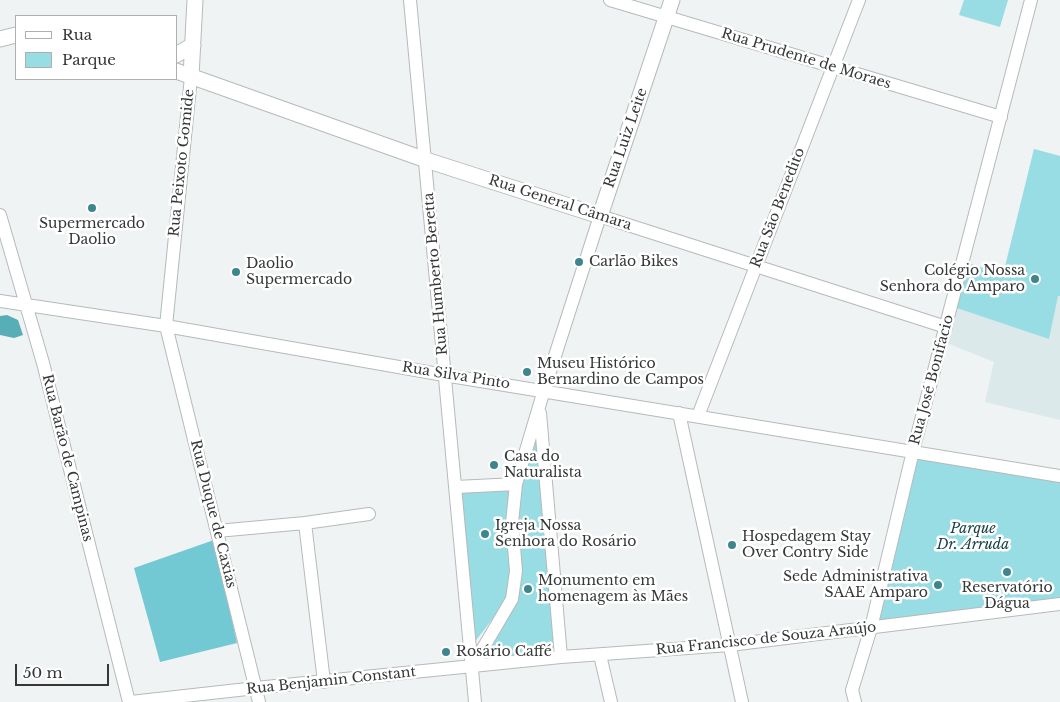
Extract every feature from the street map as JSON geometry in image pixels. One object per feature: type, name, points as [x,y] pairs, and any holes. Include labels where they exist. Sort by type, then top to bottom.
[{"type":"street","name":"Rua Peixoto Gomide","points":[[166,326],[191,77],[195,0]]},
{"type":"street","name":"Rua Humberto Beretta","points":[[410,0],[476,702]]},
{"type":"street","name":"Rua Prudente de Moraes","points":[[610,0],[1001,117]]},
{"type":"street","name":"Rua Luiz Leite","points":[[472,667],[512,599],[516,572],[512,523],[516,484],[539,405],[672,0]]},
{"type":"street","name":"Rua São Benedito","points":[[698,416],[859,0]]},
{"type":"street","name":"Rua José Bonifacio","points":[[855,702],[852,690],[870,628],[913,451],[1031,0]]},
{"type":"street","points":[[0,39],[15,35]]},
{"type":"street","points":[[178,54],[193,46]]},
{"type":"street","name":"Rua General Câmara","points":[[178,72],[426,160],[946,327]]},
{"type":"street","name":"Rua Barão de Campinas","points":[[0,215],[43,363],[130,702]]},
{"type":"street","name":"Rua Silva Pinto","points":[[0,301],[166,326],[444,375],[1060,476]]},
{"type":"street","name":"Rua Duque de Caxias","points":[[166,326],[259,702]]},
{"type":"street","points":[[539,405],[561,657]]},
{"type":"street","points":[[679,413],[742,702]]},
{"type":"street","points":[[456,487],[516,484]]},
{"type":"street","points":[[217,531],[305,523],[369,514]]},
{"type":"street","points":[[305,523],[324,682]]},
{"type":"street","name":"Rua Francisco de Souza Araújo","points":[[472,667],[561,657],[730,645],[1060,604]]},
{"type":"street","points":[[600,655],[610,702]]},
{"type":"street","name":"Rua Benjamin Constant","points":[[130,702],[472,667]]},
{"type":"shaded area","points":[[1034,149],[1060,156],[1060,420],[985,402],[994,362],[942,341],[963,261],[1003,274]]},
{"type":"shaded area","points":[[7,315],[18,320],[23,335],[14,338],[0,335],[0,316]]},
{"type":"shaded area","points":[[214,540],[237,643],[160,662],[134,568]]},
{"type":"green space","points":[[964,0],[1008,0],[1000,27],[959,15]]},
{"type":"green space","points":[[1034,149],[1060,156],[1060,296],[1058,296],[1049,339],[951,306],[963,261],[1003,275]]},
{"type":"green space","points":[[538,422],[558,654],[481,660],[515,597],[516,521],[519,486]]},
{"type":"green space","name":"Parque Dr. Arruda","points":[[914,453],[1060,472],[1060,603],[872,627]]},
{"type":"green space","points":[[512,487],[512,573],[508,599],[474,643],[461,491]]},
{"type":"place","name":"Supermercado Daolio","points":[[92,208]]},
{"type":"place","name":"Carlão Bikes","points":[[579,262]]},
{"type":"place","name":"Daolio Supermercado","points":[[236,272]]},
{"type":"place","name":"Colégio Nossa Senhora do Amparo","points":[[1035,279]]},
{"type":"place","name":"Museu Histórico Bernardino de Campos","points":[[527,372]]},
{"type":"place","name":"Casa do Naturalista","points":[[494,465]]},
{"type":"place","name":"Igreja Nossa Senhora do Rosário","points":[[485,534]]},
{"type":"place","name":"Hospedagem Stay Over Contry Side","points":[[732,545]]},
{"type":"place","name":"Reservatório Dágua","points":[[1007,572]]},
{"type":"place","name":"Sede Administrativa SAAE Amparo","points":[[938,585]]},
{"type":"place","name":"Monumento em homenagem às Mães","points":[[528,589]]},
{"type":"place","name":"Rosário Caffé","points":[[446,652]]}]
